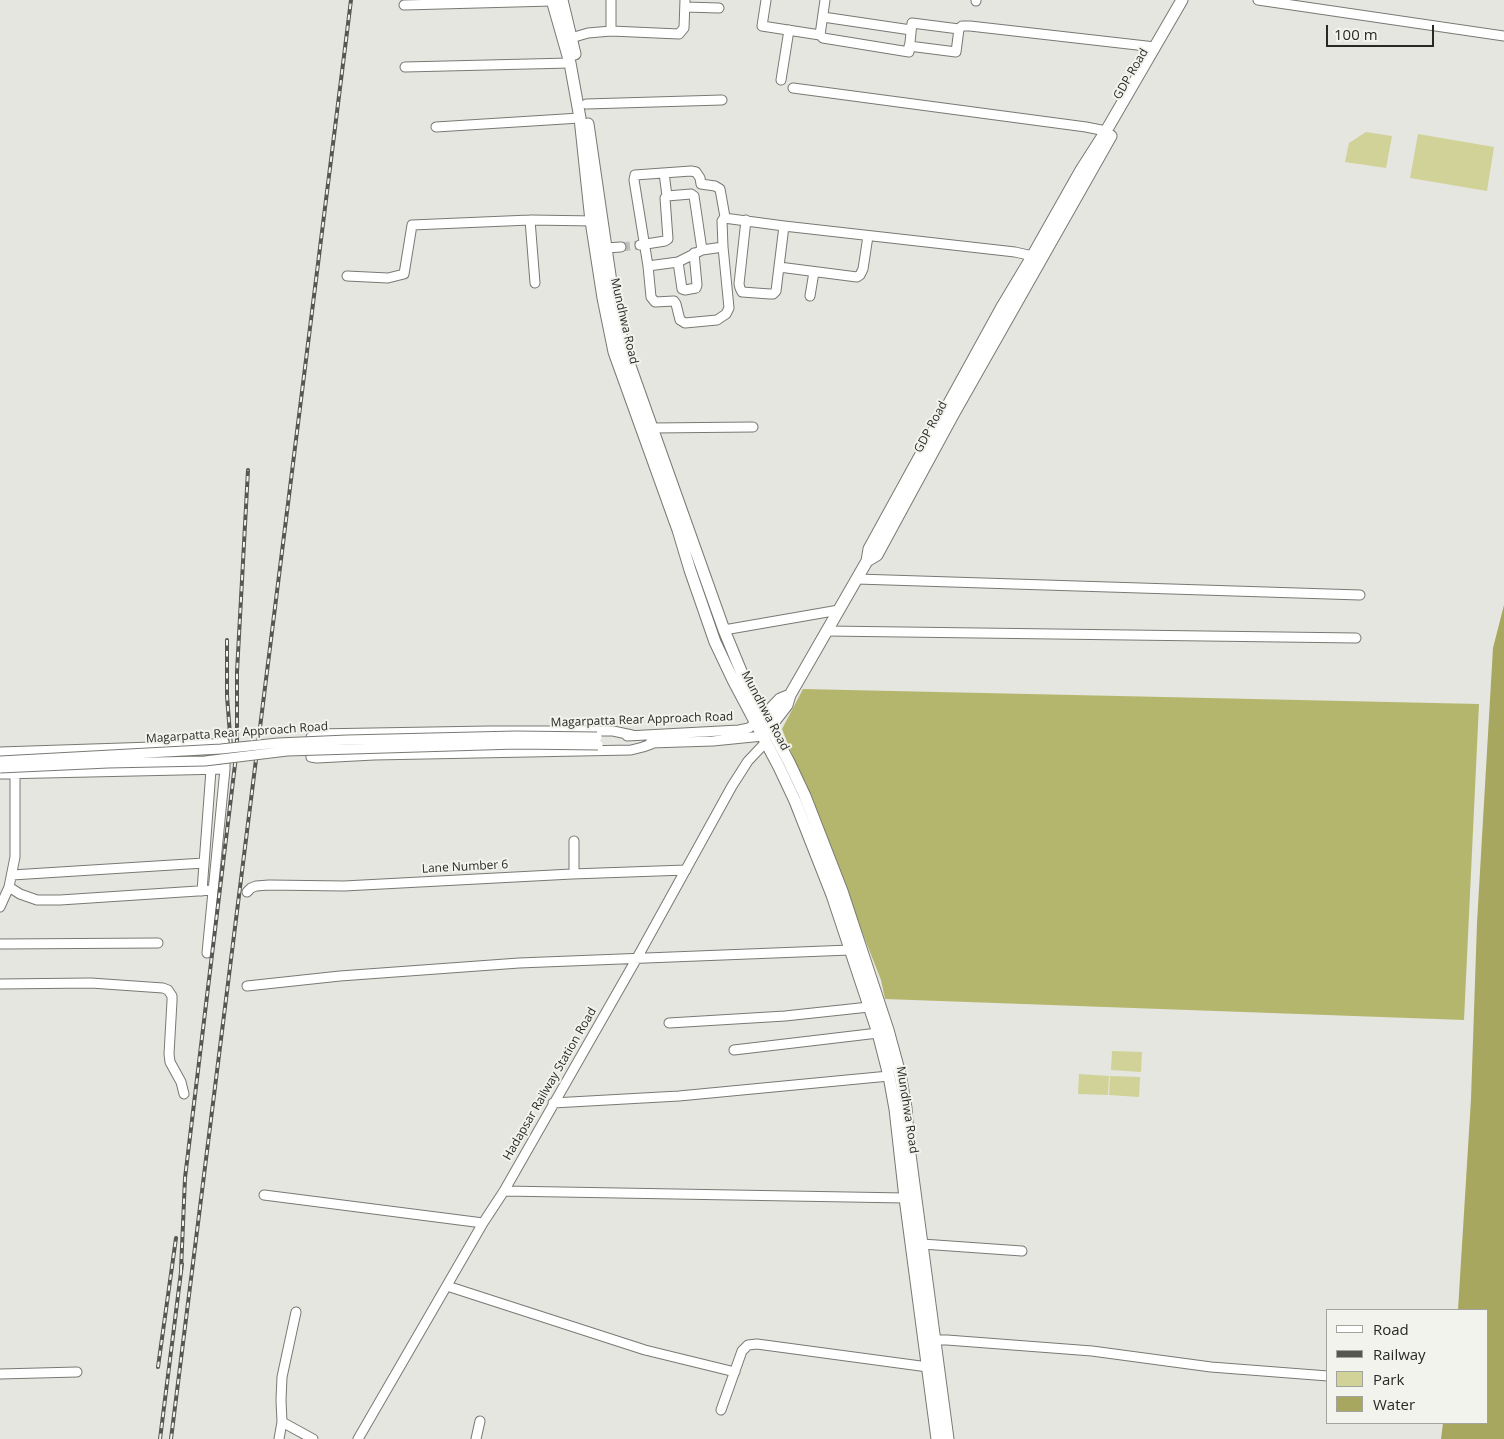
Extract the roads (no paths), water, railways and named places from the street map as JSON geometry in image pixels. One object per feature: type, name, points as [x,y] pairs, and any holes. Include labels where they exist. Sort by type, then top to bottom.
[{"type":"main road","name":"Mundhwa Road","points":[[552,0],[570,63],[597,221],[606,248],[619,350],[653,428],[715,642],[733,680],[760,720]]},
{"type":"main road","name":"Mundhwa Road","points":[[562,0],[586,104],[602,298],[678,530],[724,630],[766,735],[814,845],[870,1007],[900,1074],[906,1108],[922,1244],[930,1340],[928,1367],[938,1439]]},
{"type":"main road","points":[[1038,257],[1081,170],[1106,131],[1182,0]]},
{"type":"main road","name":"GDP Road","points":[[790,695],[867,561],[877,555],[1038,257],[1190,0]]},
{"type":"main road","points":[[766,735],[787,705],[790,695]]},
{"type":"main road","name":"Magarpatta Rear Approach Road","points":[[760,720],[780,700],[790,695]]},
{"type":"main road","name":"Mundhwa Road","points":[[766,735],[805,796],[824,841],[842,891],[880,1027],[895,1110],[905,1198],[948,1439]]},
{"type":"street","points":[[404,4],[552,0]]},
{"type":"street","points":[[611,0],[611,31]]},
{"type":"street","points":[[766,0],[762,26],[909,52],[912,23],[958,29],[962,26],[970,26],[1155,47]]},
{"type":"street","points":[[820,35],[825,0]]},
{"type":"street","points":[[1258,0],[1504,36]]},
{"type":"street","points":[[571,38],[588,33],[611,31],[679,34],[684,28],[685,4],[719,8]]},
{"type":"street","points":[[822,17],[911,30]]},
{"type":"street","points":[[909,46],[956,52],[958,29]]},
{"type":"street","points":[[781,80],[789,30]]},
{"type":"street","points":[[406,67],[570,63]]},
{"type":"street","points":[[793,88],[1106,131]]},
{"type":"street","points":[[586,104],[722,100]]},
{"type":"street","points":[[436,127],[580,118]]},
{"type":"street","points":[[696,172],[701,184],[715,186],[720,189],[725,218],[722,221],[723,247],[729,308],[726,314],[717,320],[685,323],[680,320],[674,301],[655,302],[651,297],[648,266],[642,245],[635,175],[696,172]]},
{"type":"street","points":[[642,245],[664,241],[668,238],[664,201],[667,196],[664,173]]},
{"type":"street","points":[[667,196],[687,194],[694,196],[698,251],[696,288],[682,289],[678,262]]},
{"type":"street","points":[[725,218],[1038,257]]},
{"type":"street","points":[[347,276],[388,278],[404,274],[412,225],[530,220],[597,221]]},
{"type":"street","points":[[530,220],[535,283]]},
{"type":"street","points":[[746,220],[740,288],[742,292],[773,294],[776,291],[784,226]]},
{"type":"street","points":[[779,266],[853,277],[860,275],[863,269],[868,236]]},
{"type":"street","points":[[606,248],[621,247]]},
{"type":"street","points":[[648,266],[678,262],[698,251],[723,247]]},
{"type":"street","points":[[810,296],[814,272]]},
{"type":"street","points":[[653,428],[753,427]]},
{"type":"street","points":[[857,579],[1360,595]]},
{"type":"street","points":[[724,630],[839,610]]},
{"type":"street","points":[[827,632],[1356,638]]},
{"type":"street","name":"Magarpatta Rear Approach Road","points":[[0,768],[205,761],[296,751],[598,741],[632,735],[739,730],[749,728],[760,720]]},
{"type":"street","points":[[632,735],[612,731],[315,734],[311,737],[311,757],[631,750],[654,743]]},
{"type":"street","name":"Magarpatta Rear Approach Road","points":[[0,761],[347,740],[516,736],[654,743],[713,741],[766,735]]},
{"type":"street","name":"Hadapsar Railway Station Road","points":[[358,1439],[483,1223],[504,1191],[637,958],[732,786],[766,735]]},
{"type":"street","points":[[0,752],[224,743],[226,745],[225,769],[207,953]]},
{"type":"street","points":[[0,774],[225,769]]},
{"type":"street","points":[[202,890],[211,770]]},
{"type":"street","points":[[0,907],[12,875],[15,858],[15,774]]},
{"type":"street","points":[[574,841],[574,874]]},
{"type":"street","points":[[12,875],[204,863]]},
{"type":"street","name":"Lane Number 6","points":[[247,892],[256,886],[269,885],[344,886],[686,870]]},
{"type":"street","points":[[5,890],[37,900],[60,900],[213,890]]},
{"type":"street","points":[[0,944],[158,943]]},
{"type":"street","points":[[247,986],[340,976],[519,962],[850,950]]},
{"type":"street","points":[[0,984],[91,983],[163,988],[168,990],[172,996],[170,1062],[181,1082],[184,1094]]},
{"type":"street","points":[[669,1023],[785,1016],[870,1007]]},
{"type":"street","points":[[734,1050],[880,1027]]},
{"type":"street","points":[[553,1103],[679,1096],[889,1076]]},
{"type":"street","points":[[504,1191],[905,1198]]},
{"type":"street","points":[[264,1195],[483,1223]]},
{"type":"street","points":[[922,1244],[1022,1251]]},
{"type":"street","points":[[447,1286],[645,1350],[735,1372]]},
{"type":"street","points":[[279,1439],[282,1422],[282,1377],[296,1312]]},
{"type":"street","points":[[930,1340],[1092,1351],[1211,1367],[1326,1376]]},
{"type":"street","points":[[721,1410],[742,1351],[748,1345],[757,1344],[928,1367]]},
{"type":"street","points":[[0,1374],[77,1372]]},
{"type":"street","points":[[476,1439],[480,1421]]},
{"type":"street","points":[[282,1422],[313,1439]]},
{"type":"water","points":[[1504,605],[1504,1439],[1441,1439],[1443,1424],[1489,1424],[1489,1309],[1458,1309],[1471,1099],[1477,923],[1493,648]]},
{"type":"tunnel","points":[[621,247],[640,245]]},
{"type":"railway","points":[[171,1439],[351,0]]},
{"type":"railway","points":[[181,1270],[185,1178],[237,748],[237,672],[248,470]]},
{"type":"railway","points":[[227,640],[227,696],[231,747]]},
{"type":"railway","points":[[158,1367],[176,1238]]},
{"type":"railway","points":[[160,1439],[182,1264]]}]
